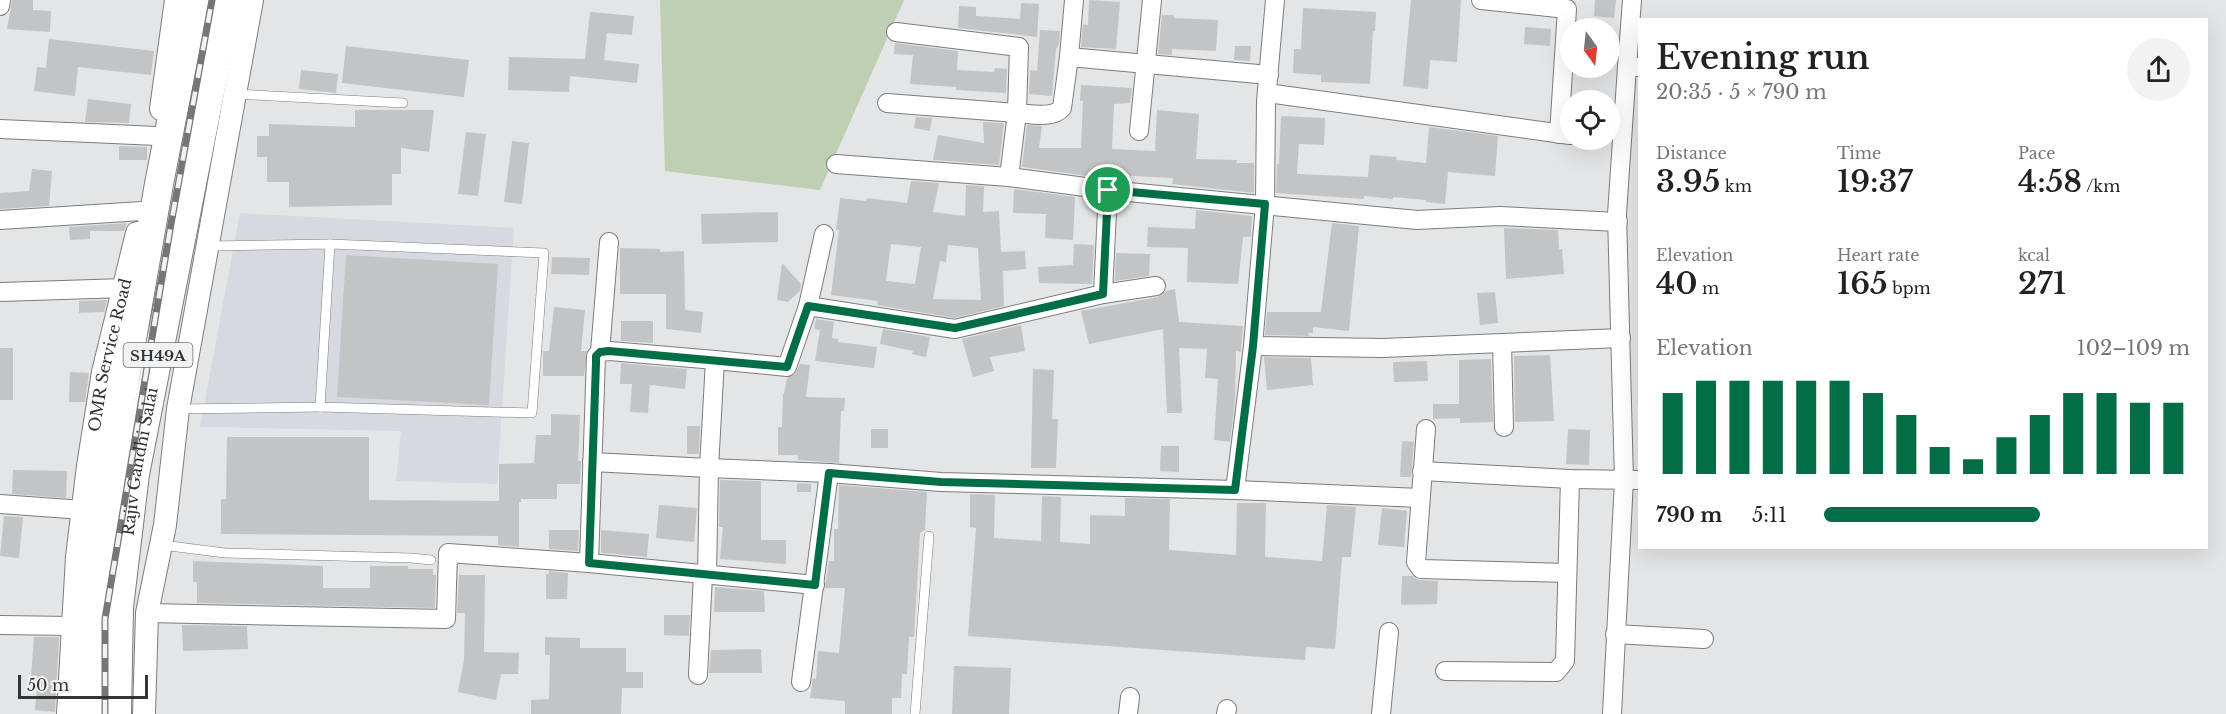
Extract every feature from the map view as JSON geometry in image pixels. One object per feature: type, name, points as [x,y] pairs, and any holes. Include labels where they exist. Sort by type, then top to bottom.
[{"type":"main road","name":"Rajiv Gandhi Salai","points":[[88,714],[88,630],[117,425],[159,184],[195,0]]},
{"type":"main road","name":"Rajiv Gandhi Salai","points":[[117,714],[119,607],[135,474],[228,0]]},
{"type":"street","points":[[0,6],[1,0]]},
{"type":"street","name":"OMR Service Road","points":[[68,714],[77,557],[103,372],[125,288],[157,136],[176,0]]},
{"type":"street","points":[[144,714],[147,613],[178,409],[252,0]]},
{"type":"street","points":[[887,103],[1051,115],[1058,113],[1062,108],[1074,0]]},
{"type":"street","points":[[1139,131],[1152,0]]},
{"type":"street","points":[[1235,490],[1253,346],[1265,204],[1268,84],[1275,0]]},
{"type":"street","points":[[1481,0],[1567,9],[1566,90]]},
{"type":"street","points":[[1620,120],[1633,67],[1632,0]]},
{"type":"street","points":[[896,32],[1019,47],[1017,113],[1009,177]]},
{"type":"street","points":[[1068,57],[1145,64],[1560,133]]},
{"type":"street","points":[[0,129],[157,136]]},
{"type":"street","points":[[1612,714],[1616,634],[1632,480],[1621,338],[1615,150]]},
{"type":"street","points":[[836,164],[1009,177],[1108,190],[1417,220],[1500,216],[1618,222]]},
{"type":"street","points":[[1103,294],[1108,190]]},
{"type":"street","points":[[0,220],[142,210]]},
{"type":"street","points":[[600,352],[787,367],[808,306],[824,234]]},
{"type":"street","points":[[589,563],[596,356],[600,352],[609,242]]},
{"type":"street","points":[[808,306],[955,328],[1103,294],[1156,286]]},
{"type":"street","points":[[0,292],[125,288]]},
{"type":"street","points":[[1253,346],[1383,348],[1621,338]]},
{"type":"street","points":[[1502,343],[1504,427]]},
{"type":"street","points":[[699,675],[715,360]]},
{"type":"street","points":[[1426,429],[1416,562],[1421,569],[1567,573]]},
{"type":"street","points":[[592,462],[829,473],[941,482],[1235,490],[1420,498]]},
{"type":"street","points":[[1422,471],[1632,480]]},
{"type":"street","points":[[801,682],[829,473]]},
{"type":"street","points":[[1445,671],[1556,672],[1561,668],[1565,661],[1570,479]]},
{"type":"street","points":[[0,504],[83,510]]},
{"type":"street","points":[[147,613],[446,619],[448,553],[589,563],[815,585]]},
{"type":"street","points":[[0,625],[72,626]]},
{"type":"street","points":[[1381,714],[1389,632]]},
{"type":"street","points":[[1616,634],[1704,639]]},
{"type":"lane","points":[[236,94],[404,103]]},
{"type":"lane","points":[[320,407],[330,244]]},
{"type":"lane","points":[[178,409],[320,407],[532,413],[544,253],[330,244],[208,246]]},
{"type":"lane","points":[[161,530],[225,554],[431,560]]},
{"type":"lane","points":[[915,714],[929,536]]},
{"type":"shaded area","points":[[240,213],[514,228],[497,484],[396,481],[401,431],[200,427]]},
{"type":"green space","points":[[660,0],[904,0],[820,190],[665,171]]},
{"type":"building","points":[[12,0],[33,0],[33,10],[51,11],[50,32],[7,29]]},
{"type":"building","points":[[1089,0],[1120,2],[1116,49],[1081,47],[1083,24],[1088,25]]},
{"type":"building","points":[[1411,0],[1461,0],[1457,62],[1430,60],[1428,89],[1403,86]]},
{"type":"building","points":[[1595,0],[1616,0],[1614,18],[1594,16]]},
{"type":"building","points":[[1021,3],[1039,4],[1037,37],[958,28],[959,6],[976,7],[976,16],[1020,19]]},
{"type":"building","points":[[1303,8],[1376,12],[1370,84],[1321,82],[1321,75],[1293,73],[1294,49],[1301,49]]},
{"type":"building","points":[[590,12],[634,16],[632,35],[607,33],[604,60],[639,64],[637,83],[570,76],[569,92],[508,90],[509,57],[585,59]]},
{"type":"building","points":[[1162,15],[1174,15],[1174,18],[1218,20],[1216,51],[1172,49],[1172,55],[1158,54]]},
{"type":"building","points":[[1525,27],[1551,29],[1550,46],[1524,44]]},
{"type":"building","points":[[1040,30],[1060,31],[1052,96],[1029,94],[1030,70],[1037,71]]},
{"type":"building","points":[[49,39],[154,51],[151,75],[78,67],[75,96],[34,91],[37,67],[46,68]]},
{"type":"building","points":[[895,43],[958,51],[957,70],[994,72],[995,68],[1007,69],[1006,93],[910,84],[913,55],[894,54]]},
{"type":"building","points":[[346,46],[469,60],[464,97],[342,83]]},
{"type":"building","points":[[1235,46],[1251,46],[1250,61],[1234,60]]},
{"type":"building","points":[[301,70],[338,74],[336,93],[299,89]]},
{"type":"building","points":[[1081,85],[1132,88],[1130,103],[1114,104],[1112,149],[1155,151],[1157,110],[1199,114],[1196,159],[1237,160],[1236,163],[1254,163],[1254,193],[1172,184],[1173,178],[1095,174],[1095,177],[1022,167],[1027,125],[1042,126],[1039,148],[1081,148],[1083,101],[1080,101]]},
{"type":"building","points":[[88,99],[131,104],[129,123],[85,122]]},
{"type":"building","points":[[355,110],[434,110],[429,152],[401,148],[401,174],[392,174],[392,205],[289,207],[289,182],[267,182],[267,157],[257,157],[257,136],[269,136],[269,124],[355,127]]},
{"type":"building","points":[[1281,116],[1325,118],[1324,145],[1299,144],[1297,174],[1368,177],[1370,155],[1397,157],[1396,160],[1426,163],[1429,127],[1498,136],[1495,176],[1448,172],[1445,204],[1393,197],[1393,199],[1364,196],[1364,199],[1276,193]]},
{"type":"building","points":[[916,117],[932,118],[930,131],[914,128]]},
{"type":"building","points":[[983,122],[1004,123],[999,165],[933,160],[938,135],[984,143]]},
{"type":"building","points":[[466,132],[486,134],[478,196],[458,194]]},
{"type":"building","points":[[512,141],[529,143],[522,204],[504,202]]},
{"type":"building","points":[[119,146],[147,147],[147,160],[119,160]]},
{"type":"building","points":[[32,169],[52,171],[49,206],[0,209],[0,193],[29,191]]},
{"type":"building","points":[[911,181],[939,183],[933,212],[965,216],[966,185],[984,186],[983,212],[999,211],[1001,252],[1025,251],[1026,269],[1003,271],[1004,306],[955,318],[877,305],[878,301],[831,295],[839,230],[836,230],[840,198],[866,201],[867,198],[907,203]],"holes":[[[891,244],[921,247],[915,284],[886,281]],[[948,245],[978,248],[981,300],[933,299],[940,261],[946,262]]]},
{"type":"building","points":[[1014,189],[1075,197],[1073,240],[1045,238],[1046,214],[1013,213]]},
{"type":"building","points":[[1196,210],[1252,216],[1251,237],[1243,237],[1238,284],[1187,282],[1188,248],[1147,247],[1148,227],[1195,229]]},
{"type":"building","points":[[778,212],[778,242],[702,244],[701,214]]},
{"type":"building","points":[[127,223],[124,231],[90,231],[90,239],[70,240],[69,227]]},
{"type":"building","points":[[1332,223],[1359,226],[1349,331],[1313,327],[1313,333],[1308,333],[1309,336],[1265,335],[1267,312],[1321,312]]},
{"type":"building","points":[[1504,228],[1558,230],[1564,274],[1506,279]]},
{"type":"building","points":[[1074,244],[1094,245],[1092,284],[1039,283],[1038,267],[1073,265]]},
{"type":"building","points":[[620,248],[660,249],[660,252],[684,251],[685,310],[703,312],[701,333],[666,329],[666,294],[620,294]]},
{"type":"building","points":[[1116,253],[1150,254],[1149,276],[1115,281]]},
{"type":"building","points":[[346,255],[498,264],[489,405],[337,397]]},
{"type":"building","points":[[552,257],[590,258],[589,275],[551,274]]},
{"type":"building","points":[[782,263],[801,284],[800,291],[788,302],[777,300]]},
{"type":"building","points":[[1175,289],[1179,322],[1243,326],[1241,352],[1236,351],[1235,402],[1230,442],[1214,440],[1218,379],[1205,378],[1207,349],[1179,348],[1182,413],[1167,413],[1163,329],[1089,344],[1081,311],[1158,297],[1166,291]]},
{"type":"building","points":[[1495,292],[1498,323],[1480,325],[1477,293]]},
{"type":"building","points":[[107,300],[104,312],[79,313],[79,301]]},
{"type":"building","points":[[554,307],[585,310],[581,351],[587,351],[584,376],[543,376],[543,351],[549,351]]},
{"type":"building","points":[[816,319],[834,322],[832,338],[838,339],[838,342],[877,347],[874,368],[815,361],[820,330],[814,329]]},
{"type":"building","points":[[621,321],[653,321],[653,343],[621,341]]},
{"type":"building","points":[[1021,325],[1025,351],[990,357],[994,371],[973,377],[962,339]]},
{"type":"building","points":[[883,329],[930,337],[926,357],[912,354],[913,351],[880,344]]},
{"type":"building","points":[[0,348],[13,348],[13,400],[0,400]]},
{"type":"building","points":[[1550,355],[1554,421],[1515,422],[1514,356]]},
{"type":"building","points":[[1264,357],[1311,358],[1313,385],[1267,390]]},
{"type":"building","points":[[1491,359],[1493,422],[1460,423],[1460,418],[1433,419],[1433,404],[1459,404],[1459,360]]},
{"type":"building","points":[[1427,361],[1428,381],[1394,382],[1393,362]]},
{"type":"building","points":[[621,363],[687,369],[685,389],[650,385],[648,413],[630,412],[632,384],[620,384]]},
{"type":"building","points":[[800,364],[810,365],[806,397],[845,398],[844,411],[841,411],[839,463],[798,460],[798,455],[778,455],[778,427],[782,427],[783,394],[787,378],[795,374]]},
{"type":"building","points":[[1033,369],[1054,370],[1052,419],[1058,419],[1056,468],[1031,468]]},
{"type":"building","points":[[70,372],[89,373],[85,402],[69,402]]},
{"type":"building","points":[[551,414],[580,415],[578,461],[581,461],[580,484],[557,484],[557,499],[521,499],[519,502],[519,547],[498,545],[498,536],[221,534],[221,499],[226,499],[227,437],[369,437],[369,500],[499,501],[499,464],[534,463],[536,435],[551,435]]},
{"type":"building","points":[[687,426],[700,426],[699,454],[687,454]]},
{"type":"building","points":[[871,429],[888,429],[888,448],[871,448]]},
{"type":"building","points":[[1568,429],[1590,430],[1589,465],[1566,464]]},
{"type":"building","points":[[1402,441],[1414,442],[1411,477],[1400,477]]},
{"type":"building","points":[[1161,446],[1179,446],[1179,472],[1160,471]]},
{"type":"building","points":[[13,470],[67,471],[66,498],[12,494]]},
{"type":"building","points":[[720,480],[761,481],[761,540],[786,540],[786,564],[720,559],[723,527],[719,527]]},
{"type":"building","points":[[797,483],[811,484],[811,492],[797,492]]},
{"type":"building","points":[[839,485],[927,492],[925,530],[920,533],[914,637],[909,637],[907,674],[902,674],[901,698],[892,698],[892,714],[845,714],[845,701],[810,698],[813,678],[816,679],[818,651],[839,653],[845,588],[825,588],[829,561],[834,561],[834,529],[838,529]]},
{"type":"building","points":[[970,494],[995,495],[994,538],[1041,541],[1042,496],[1061,497],[1060,542],[1090,544],[1090,515],[1125,516],[1125,498],[1170,499],[1169,550],[1236,555],[1237,503],[1266,503],[1265,557],[1322,561],[1327,505],[1356,507],[1351,557],[1342,557],[1335,649],[1306,647],[1305,660],[968,636],[976,528],[970,527]]},
{"type":"building","points":[[659,505],[697,508],[694,542],[656,538]]},
{"type":"building","points":[[1382,508],[1407,511],[1404,547],[1378,545]]},
{"type":"building","points":[[4,516],[23,517],[19,558],[0,556]]},
{"type":"building","points":[[549,530],[579,530],[578,551],[549,549]]},
{"type":"building","points":[[601,530],[649,534],[647,557],[601,552]]},
{"type":"building","points":[[193,561],[323,566],[323,588],[370,588],[370,566],[408,566],[408,569],[433,569],[433,575],[436,575],[435,608],[197,603],[197,582],[193,582]]},
{"type":"building","points":[[549,571],[568,573],[567,599],[546,599],[546,574],[549,574]]},
{"type":"building","points":[[459,575],[485,575],[484,652],[519,653],[518,674],[501,674],[496,700],[458,692],[464,660],[465,613],[457,613]]},
{"type":"building","points":[[1402,576],[1438,581],[1437,604],[1401,605]]},
{"type":"building","points":[[715,587],[764,591],[765,612],[714,612]]},
{"type":"building","points":[[664,615],[690,615],[689,636],[664,635]]},
{"type":"building","points":[[182,625],[247,626],[248,649],[183,651]]},
{"type":"building","points":[[34,637],[59,637],[55,712],[35,710],[37,689],[30,689]]},
{"type":"building","points":[[545,637],[580,638],[580,648],[626,648],[626,672],[643,672],[643,688],[622,688],[621,714],[531,714],[531,700],[549,699],[550,655],[545,655]]},
{"type":"building","points":[[761,649],[762,673],[709,673],[711,650]]},
{"type":"building","points":[[954,666],[1011,668],[1009,714],[952,714]]},
{"type":"railway","points":[[105,714],[105,619],[171,224],[212,0]]},
{"type":"route","points":[[1108,190],[1265,204],[1253,346],[1235,490],[941,482],[829,473],[815,585],[589,563],[596,356],[600,352],[787,367],[808,306],[955,328],[1103,294],[1108,190]]}]
